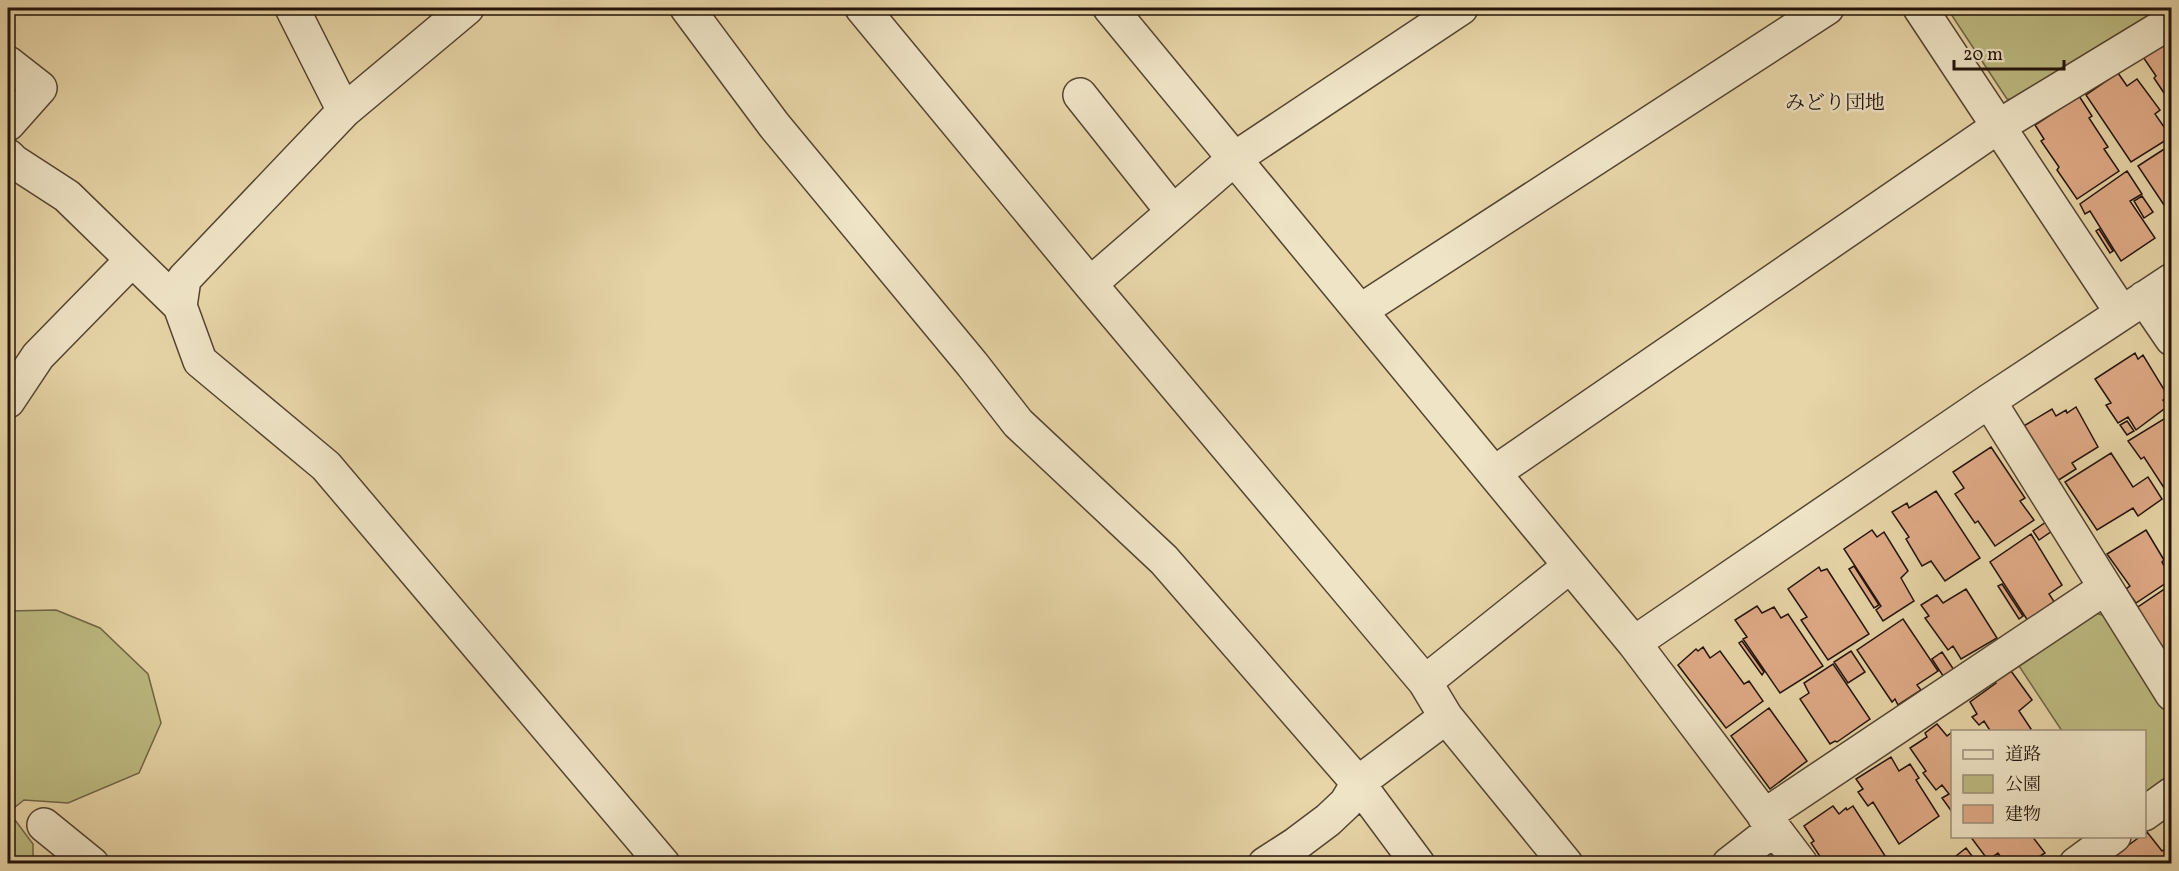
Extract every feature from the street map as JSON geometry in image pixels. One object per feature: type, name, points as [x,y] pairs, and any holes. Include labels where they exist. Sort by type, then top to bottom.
[{"type":"street","points":[[292,8],[344,111]]},
{"type":"street","points":[[180,306],[184,279],[344,111],[467,8]]},
{"type":"street","points":[[687,8],[774,125],[1018,423],[1164,560],[1358,783],[1418,864]]},
{"type":"street","points":[[862,8],[1090,284],[1425,682],[1446,717],[1566,864]]},
{"type":"street","points":[[1110,8],[1634,644],[1801,864]]},
{"type":"street","points":[[1090,284],[1234,159],[1461,8]]},
{"type":"street","points":[[1360,311],[1827,8]]},
{"type":"street","points":[[1920,8],[1999,126],[2133,305],[2172,339]]},
{"type":"street","points":[[1494,473],[1999,126],[2172,21]]},
{"type":"street","points":[[8,63],[40,88],[8,124]]},
{"type":"street","points":[[1080,95],[1173,212]]},
{"type":"street","points":[[9,161],[67,196],[180,306],[200,361],[326,466],[663,864]]},
{"type":"street","points":[[8,401],[38,356],[132,260]]},
{"type":"street","points":[[1634,644],[1989,401],[2172,280]]},
{"type":"street","points":[[1989,401],[2171,693]]},
{"type":"street","points":[[1425,682],[1570,566]]},
{"type":"street","points":[[1729,864],[1769,823],[2105,588]]},
{"type":"street","points":[[1265,864],[1328,820],[1346,803],[1358,783],[1446,717]]},
{"type":"street","points":[[44,825],[92,864]]},
{"type":"street","points":[[2076,864],[2113,838]]},
{"type":"green space","points":[[1947,8],[2168,8],[2027,102],[2007,99]]},
{"type":"green space","points":[[56,610],[100,628],[148,674],[161,723],[139,773],[68,803],[24,800],[9,812],[33,844],[33,863],[8,863],[8,611]]},
{"type":"green space","points":[[2094,613],[2111,617],[2171,714],[2171,776],[2146,798],[2146,730],[2061,730],[2017,663]]},
{"type":"building","points":[[2172,36],[2172,105],[2143,57]]},
{"type":"building","points":[[2118,73],[2127,86],[2137,79],[2160,110],[2155,114],[2171,137],[2131,162],[2086,95]]},
{"type":"building","points":[[2079,96],[2092,116],[2089,118],[2108,147],[2104,149],[2119,171],[2077,199],[2057,170],[2059,167],[2041,141],[2044,139],[2035,125]]},
{"type":"building","points":[[2172,144],[2172,217],[2138,166]]},
{"type":"building","points":[[2127,171],[2142,194],[2130,201],[2155,238],[2121,261],[2090,211],[2085,214],[2080,204]]},
{"type":"building","points":[[2142,196],[2153,212],[2144,218],[2134,201]]},
{"type":"building","points":[[2099,229],[2113,251],[2110,253],[2096,231]]},
{"type":"building","points":[[2135,353],[2138,359],[2143,355],[2168,396],[2163,400],[2168,406],[2136,430],[2128,417],[2118,423],[2106,405],[2111,403],[2095,379]]},
{"type":"building","points":[[2076,407],[2098,447],[2072,463],[2076,469],[2057,481],[2054,473],[2051,474],[2022,427],[2052,409],[2056,416]]},
{"type":"building","points":[[2172,414],[2172,491],[2168,494],[2144,457],[2141,459],[2128,441]]},
{"type":"building","points":[[2127,421],[2134,431],[2127,435],[2120,425]]},
{"type":"building","points":[[1991,447],[2025,498],[2020,501],[2034,520],[1995,546],[1978,521],[1975,523],[1955,494],[1964,488],[1953,472]]},
{"type":"building","points":[[2111,453],[2133,487],[2148,477],[2162,499],[2138,516],[2133,508],[2097,530],[2065,482]]},
{"type":"building","points":[[1936,491],[1980,558],[1945,581],[1931,561],[1922,566],[1906,539],[1909,537],[1892,512],[1907,503],[1909,508]]},
{"type":"building","points":[[2046,522],[2052,531],[2039,540],[2033,531]]},
{"type":"building","points":[[1872,530],[1877,537],[1884,532],[1908,571],[1901,578],[1914,601],[1883,621],[1876,610],[1881,606],[1844,549]]},
{"type":"building","points":[[2146,530],[2164,560],[2162,562],[2172,579],[2136,603],[2126,589],[2130,586],[2107,554]]},
{"type":"building","points":[[2031,534],[2062,585],[2049,594],[2055,603],[2028,621],[1990,562]]},
{"type":"building","points":[[1854,566],[1879,605],[1874,608],[1849,569]]},
{"type":"building","points":[[1819,567],[1821,571],[1827,569],[1869,634],[1828,660],[1801,620],[1807,617],[1788,589]]},
{"type":"building","points":[[2002,584],[2023,616],[2019,619],[1998,586]]},
{"type":"building","points":[[2172,584],[2172,645],[2164,650],[2135,609]]},
{"type":"building","points":[[1966,589],[1997,638],[1961,659],[1953,646],[1948,650],[1925,618],[1929,616],[1921,605],[1937,595],[1943,603]]},
{"type":"building","points":[[1757,606],[1762,613],[1774,607],[1781,618],[1788,614],[1823,666],[1780,693],[1743,639],[1747,637],[1735,620]]},
{"type":"building","points":[[1903,619],[1938,671],[1917,685],[1921,690],[1898,705],[1895,699],[1892,702],[1857,650]]},
{"type":"building","points":[[1742,641],[1764,672],[1762,675],[1739,643]]},
{"type":"building","points":[[1703,647],[1710,658],[1720,651],[1744,684],[1749,681],[1763,701],[1726,728],[1678,665],[1696,649],[1698,651]]},
{"type":"building","points":[[1851,651],[1865,672],[1848,683],[1834,662]]},
{"type":"building","points":[[1942,652],[1958,676],[1947,682],[1932,659]]},
{"type":"building","points":[[1833,664],[1870,719],[1837,742],[1830,744],[1800,699],[1809,693],[1804,683]]},
{"type":"building","points":[[2011,671],[2032,700],[2019,711],[2030,730],[1990,730],[1984,721],[1979,725],[1972,717],[1977,714],[1970,702],[1996,683],[1994,680]]},
{"type":"building","points":[[1769,708],[1807,761],[1770,789],[1731,736]]},
{"type":"building","points":[[1937,724],[1947,736],[1951,733],[1951,811],[1942,798],[1949,794],[1942,785],[1936,790],[1923,773],[1926,771],[1910,748],[1927,737],[1925,733]]},
{"type":"building","points":[[1891,757],[1899,771],[1910,764],[1919,778],[1916,780],[1939,816],[1899,844],[1873,802],[1868,806],[1858,792],[1863,789],[1856,779]]},
{"type":"building","points":[[1833,806],[1839,814],[1853,806],[1889,862],[1825,864],[1811,843],[1814,841],[1804,826]]},
{"type":"building","points":[[2146,833],[2162,851],[2165,849],[2172,857],[2172,864],[2114,864],[2111,858],[2138,838],[2146,838]]},
{"type":"building","points":[[1972,838],[2034,838],[2045,853],[2037,858],[2041,864],[2005,864],[1998,853],[1988,860]]},
{"type":"building","points":[[1966,848],[1978,864],[1946,864]]},
{"type":"district","name":"みどり団地","points":[[1835,102]]}]
